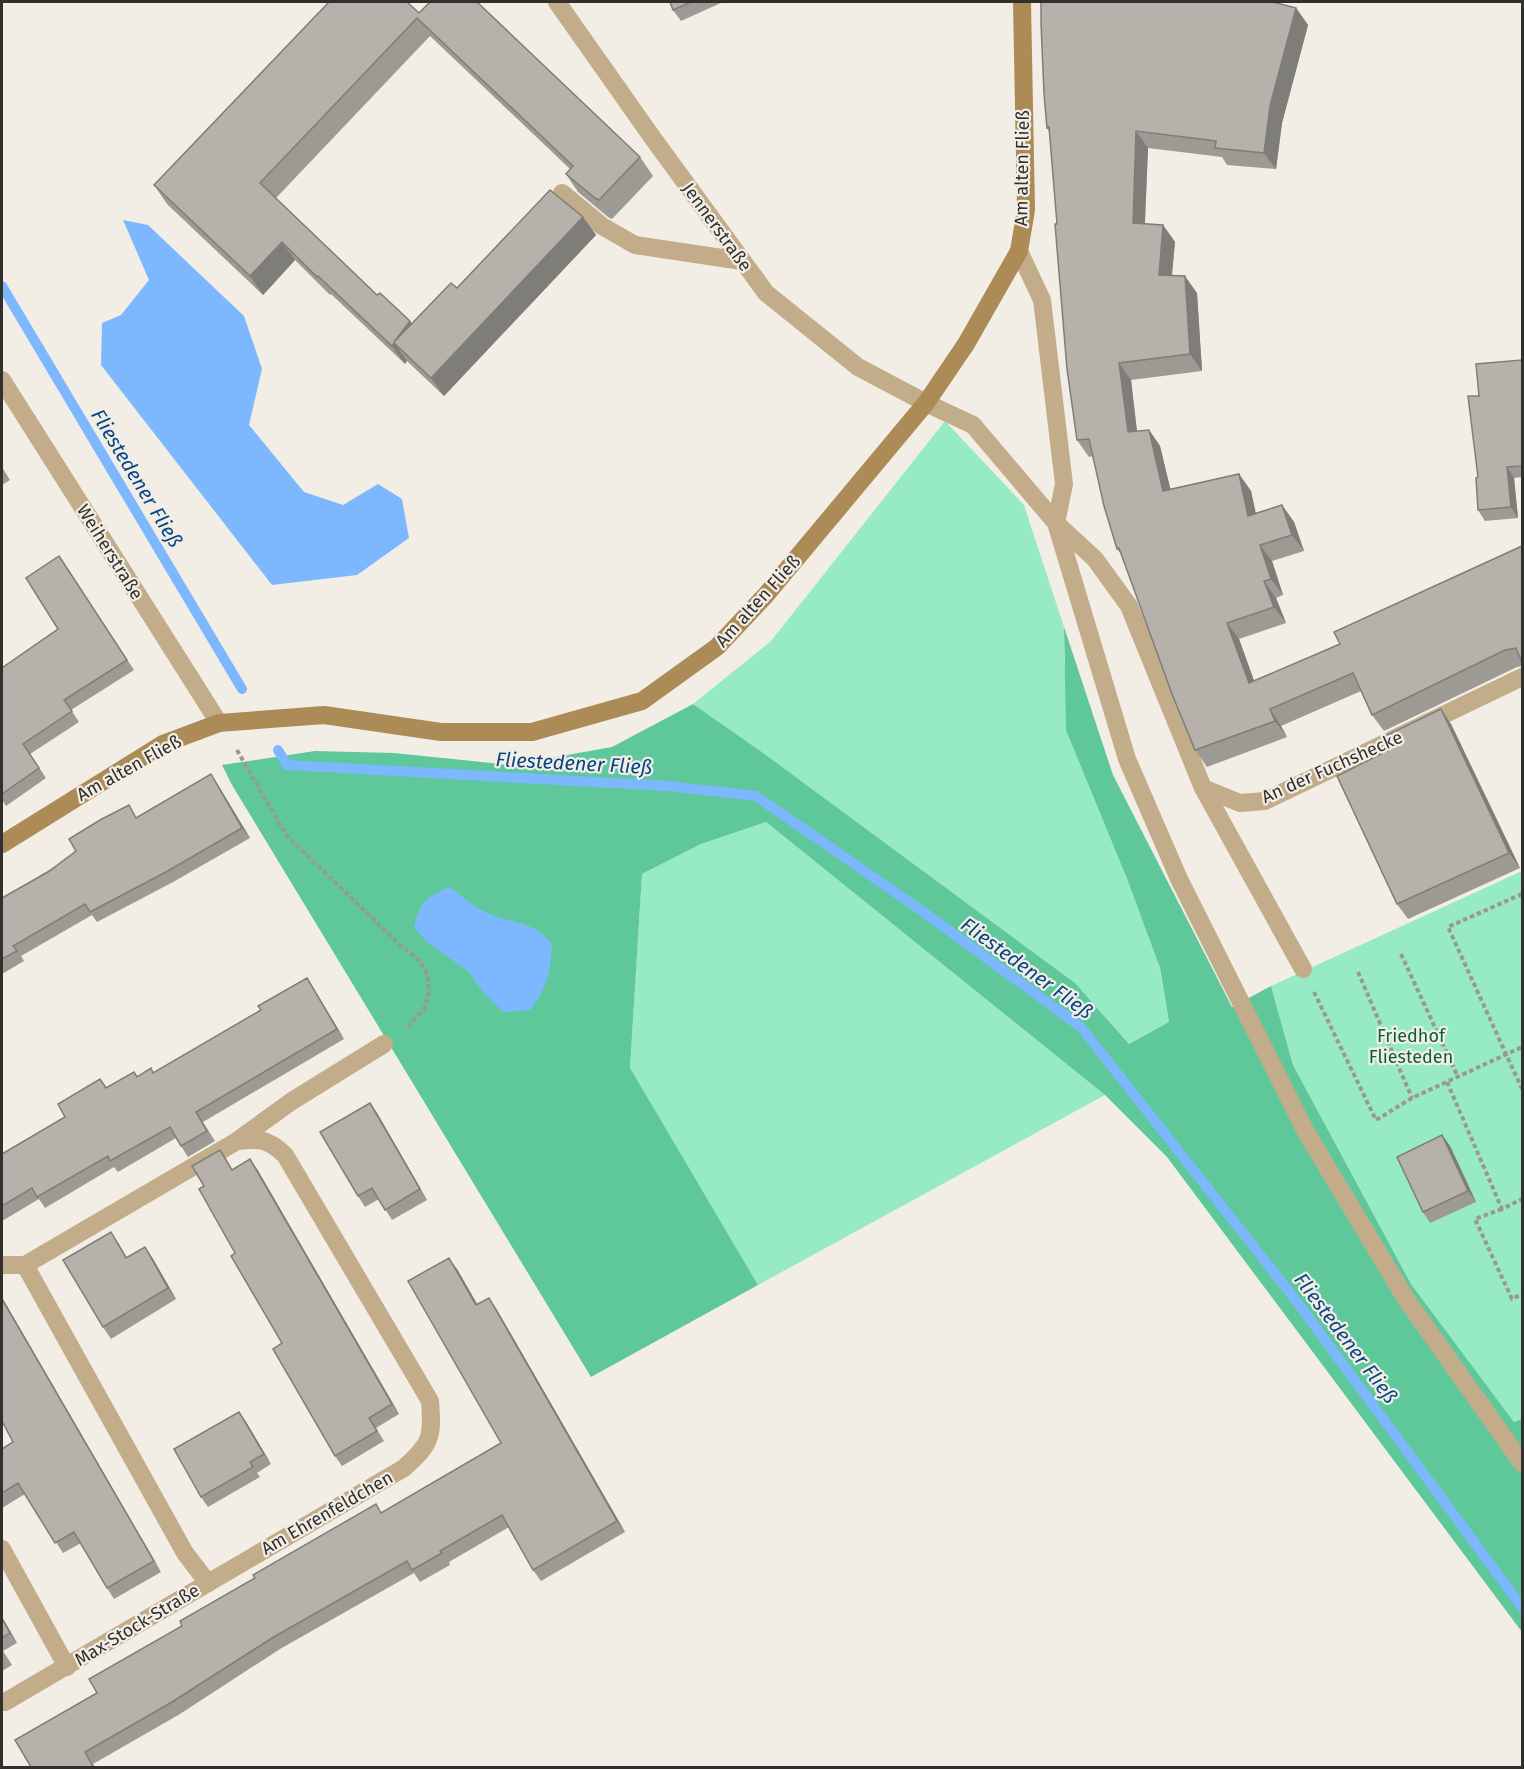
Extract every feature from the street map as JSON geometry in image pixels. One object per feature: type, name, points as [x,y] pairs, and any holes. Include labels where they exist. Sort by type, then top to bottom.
[{"type":"main road","name":"Am alten Fließ","points":[[2,844],[163,744],[219,723],[324,715],[441,732],[532,732],[642,701],[717,647],[765,596],[926,403],[966,344],[1019,251],[1026,210],[1022,2]]},
{"type":"street","name":"Jennerstraße","points":[[557,2],[765,294],[858,366],[926,403]]},
{"type":"street","points":[[562,193],[602,226],[635,245],[742,261]]},
{"type":"street","points":[[1019,251],[1042,300],[1064,484],[1056,523],[1127,759],[1179,879],[1306,1132],[1406,1299],[1522,1463]]},
{"type":"street","name":"Weiherstraße","points":[[2,380],[219,723]]},
{"type":"street","points":[[926,403],[973,425],[1056,523],[1095,559],[1129,606],[1203,789],[1303,969]]},
{"type":"street","name":"An der Fuchshecke","points":[[1203,789],[1240,803],[1265,801],[1522,677]]},
{"type":"street","name":"Am Ehrenfeldchen","points":[[25,1265],[237,1142],[292,1101],[384,1044]]},
{"type":"street","name":"Am Ehrenfeldchen","points":[[208,1583],[404,1468],[422,1452],[432,1428],[430,1401],[285,1155],[273,1144],[261,1139],[237,1142]]},
{"type":"street","points":[[2,1265],[25,1265],[185,1553],[208,1583]]},
{"type":"street","name":"Max-Stock-Straße","points":[[2,1549],[67,1667]]},
{"type":"street","name":"Max-Stock-Straße","points":[[5,1702],[208,1583]]},
{"type":"path","points":[[219,723],[286,835],[398,943],[419,960],[428,975],[429,992],[424,1009],[413,1023],[384,1044]]},
{"type":"path","points":[[1522,894],[1448,927],[1522,1089]]},
{"type":"path","points":[[1401,954],[1458,1077]]},
{"type":"path","points":[[1303,969],[1376,1120],[1412,1098],[1522,1047]]},
{"type":"path","points":[[1358,972],[1412,1098]]},
{"type":"path","points":[[1446,1082],[1502,1209]]},
{"type":"path","points":[[1522,1199],[1475,1219],[1512,1299],[1522,1294]]},
{"type":"green space","points":[[945,421],[1024,505],[1064,627],[1064,663],[1126,876],[1159,965],[1169,1022],[1129,1044],[1075,983],[766,755],[693,704],[771,641]]},
{"type":"green space","points":[[1064,627],[1113,775],[1232,1007],[1271,986],[1293,1065],[1411,1284],[1514,1422],[1522,1419],[1522,1632],[1167,1157],[1105,1095],[766,822],[701,844],[642,874],[630,1068],[758,1285],[591,1377],[222,765],[315,751],[394,753],[511,765],[612,747],[693,704],[766,755],[1075,983],[1129,1044],[1169,1022],[1160,968],[1126,876],[1066,730]]},
{"type":"green space","points":[[766,822],[1105,1095],[758,1285],[630,1069],[642,874],[701,844]]},
{"type":"green space","name":"Friedhof Fliesteden","points":[[1522,871],[1522,1419],[1514,1422],[1411,1284],[1293,1065],[1271,986]]},
{"type":"water","points":[[123,220],[148,225],[244,316],[262,369],[249,425],[304,492],[343,505],[378,484],[402,499],[409,538],[357,575],[272,585],[101,365],[102,323],[121,315],[149,280]]},
{"type":"water","points":[[449,887],[485,912],[529,926],[545,936],[552,944],[547,979],[530,1010],[503,1012],[483,992],[469,972],[427,942],[414,927],[425,901]]},
{"type":"building","points":[[329,2],[407,2],[419,13],[430,2],[477,2],[640,157],[599,200],[595,198],[566,174],[573,166],[417,18],[260,183],[377,295],[380,293],[410,321],[394,342],[451,283],[457,288],[550,190],[583,217],[431,378],[394,343],[392,346],[282,242],[250,276],[154,185]]},
{"type":"building","points":[[670,2],[691,2],[673,10]]},
{"type":"building","points":[[1041,2],[1273,2],[1296,8],[1270,106],[1264,153],[1215,148],[1216,141],[1136,131],[1133,223],[1163,225],[1159,275],[1185,276],[1190,354],[1119,363],[1128,432],[1149,430],[1163,491],[1239,474],[1248,516],[1282,505],[1292,535],[1260,545],[1271,579],[1264,581],[1274,607],[1227,623],[1249,683],[1340,644],[1334,632],[1522,546],[1522,662],[1516,648],[1505,650],[1372,715],[1353,673],[1270,709],[1275,721],[1195,750],[1172,694],[1119,548],[1117,549],[1104,506],[1089,439],[1077,440],[1067,369],[1049,127],[1047,128],[1044,94]]},
{"type":"building","points":[[1522,360],[1522,466],[1507,467],[1511,507],[1478,510],[1476,478],[1478,477],[1468,396],[1479,396],[1476,364]]},
{"type":"building","points":[[59,556],[127,660],[64,700],[72,711],[23,744],[39,768],[2,794],[2,668],[58,629],[26,578]]},
{"type":"building","points":[[1441,709],[1509,853],[1397,904],[1337,776],[1389,750],[1383,737]]},
{"type":"building","points":[[211,774],[242,828],[90,912],[85,904],[13,946],[17,951],[2,959],[2,898],[48,872],[76,851],[69,839],[100,820],[129,805],[136,818]]},
{"type":"building","points":[[307,978],[337,1029],[196,1112],[207,1131],[181,1146],[170,1127],[110,1161],[108,1156],[37,1197],[32,1188],[2,1206],[2,1154],[65,1117],[58,1104],[100,1079],[106,1088],[134,1072],[137,1077],[151,1068],[153,1073],[261,1010],[258,1006]]},
{"type":"building","points":[[370,1103],[420,1189],[385,1210],[372,1188],[358,1196],[320,1132]]},
{"type":"building","points":[[1442,1135],[1468,1191],[1423,1212],[1397,1157]]},
{"type":"building","points":[[220,1150],[232,1170],[250,1159],[392,1404],[369,1418],[377,1431],[335,1456],[273,1349],[282,1343],[231,1256],[235,1253],[199,1189],[204,1186],[192,1166]]},
{"type":"building","points":[[111,1232],[126,1258],[145,1247],[168,1288],[103,1327],[63,1260]]},
{"type":"building","points":[[449,1258],[476,1305],[489,1298],[617,1521],[533,1570],[502,1515],[412,1570],[407,1561],[272,1638],[172,1702],[85,1752],[93,1767],[31,1767],[15,1740],[97,1693],[89,1679],[182,1626],[180,1621],[255,1578],[253,1575],[376,1504],[381,1513],[501,1443],[408,1281]]},
{"type":"building","points":[[2,1299],[154,1561],[107,1588],[74,1532],[55,1543],[18,1483],[2,1493],[2,1449],[13,1442],[2,1421]]},
{"type":"building","points":[[239,1412],[264,1454],[250,1462],[253,1467],[201,1497],[174,1449]]},
{"type":"building","points":[[2,1619],[10,1633],[2,1638]]},
{"type":"waterway","name":"Fliestedener Fließ","points":[[2,286],[242,689]]},
{"type":"waterway","name":"Fliestedener Fließ","points":[[278,750],[287,765],[668,786],[756,796],[925,913],[1081,1027],[1294,1298],[1522,1607]]}]
